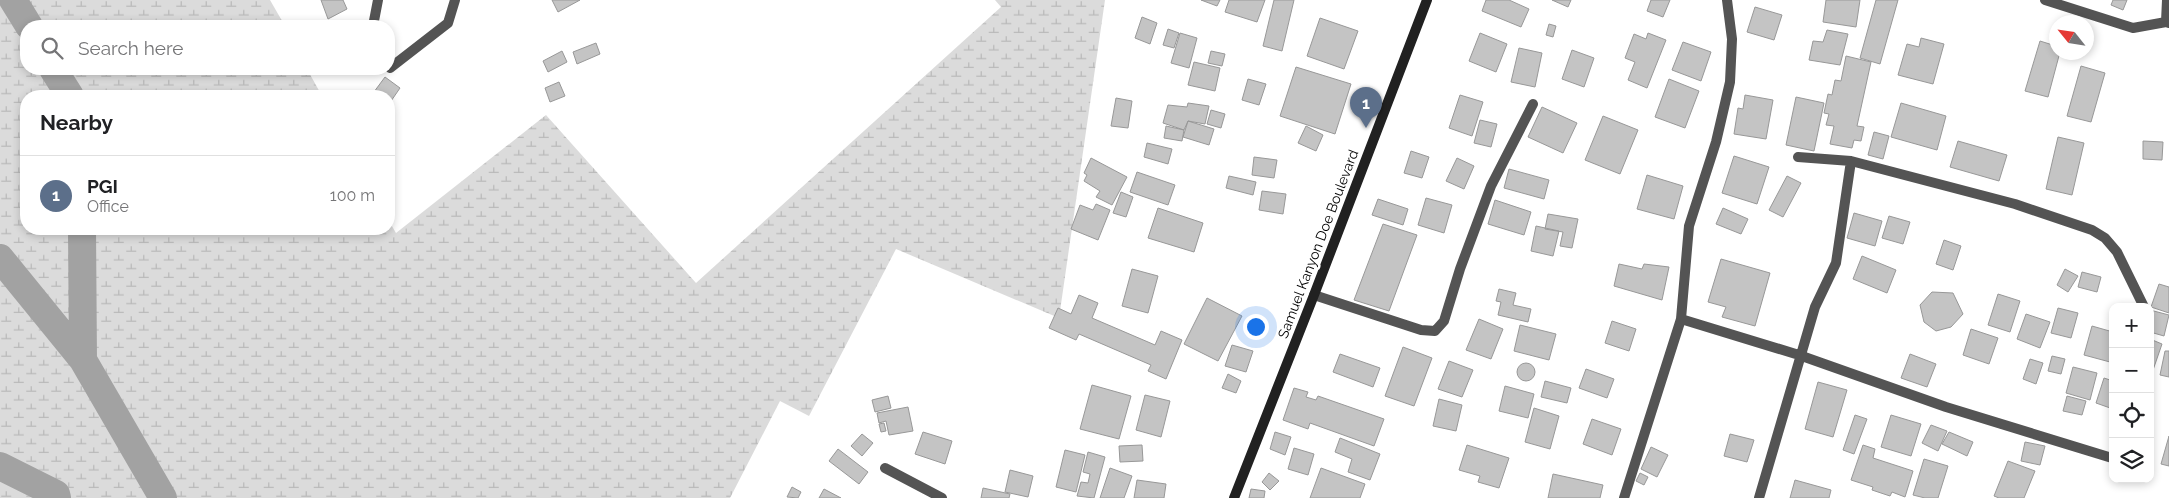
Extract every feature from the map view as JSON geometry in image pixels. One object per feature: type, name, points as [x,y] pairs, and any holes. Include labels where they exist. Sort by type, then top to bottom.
[{"type":"street","points":[[374,20],[378,0]]},
{"type":"street","points":[[395,64],[448,23],[455,0]]},
{"type":"street","name":"Samuel Kanyon Doe Boulevard","points":[[1234,498],[1427,0]]},
{"type":"street","points":[[1624,498],[1681,319],[1690,226],[1716,142],[1730,82],[1732,39],[1727,0]]},
{"type":"street","points":[[2045,0],[2133,28],[2167,23],[2167,0]]},
{"type":"street","points":[[1314,295],[1421,330],[1435,330],[1444,321],[1460,269],[1492,186],[1533,104]]},
{"type":"street","points":[[1798,157],[1852,161],[2015,204],[2092,230],[2105,238],[2117,252],[2142,303]]},
{"type":"street","points":[[1759,498],[1815,308],[1836,263],[1852,161]]},
{"type":"street","points":[[1681,319],[1800,355],[1946,407],[2109,457]]},
{"type":"street","points":[[885,468],[942,498]]},
{"type":"green space","points":[[0,0],[270,0],[282,20],[20,20],[20,75],[310,75],[319,90],[20,90],[20,235],[395,235],[395,231],[396,233],[546,115],[696,283],[1001,7],[995,0],[1105,0],[1059,318],[896,249],[809,416],[780,401],[730,498],[0,498]]},
{"type":"building","points":[[321,0],[343,0],[347,9],[328,19]]},
{"type":"building","points":[[552,0],[580,0],[558,12]]},
{"type":"building","points":[[1201,0],[1220,0],[1217,6]]},
{"type":"building","points":[[1229,0],[1265,0],[1257,22],[1225,12]]},
{"type":"building","points":[[1274,0],[1294,0],[1282,51],[1263,46]]},
{"type":"building","points":[[1486,0],[1509,0],[1529,9],[1521,27],[1482,11]]},
{"type":"building","points":[[1552,0],[1571,0],[1568,7]]},
{"type":"building","points":[[1651,0],[1670,0],[1663,17],[1647,11]]},
{"type":"building","points":[[1826,0],[1860,0],[1856,27],[1823,22]]},
{"type":"building","points":[[1876,0],[1898,0],[1880,64],[1860,58]]},
{"type":"building","points":[[2113,0],[2127,0],[2123,10],[2111,5]]},
{"type":"building","points":[[1755,7],[1782,15],[1774,40],[1747,32]]},
{"type":"building","points":[[1142,17],[1157,23],[1150,44],[1135,38]]},
{"type":"building","points":[[1320,18],[1358,31],[1344,69],[1307,56]]},
{"type":"building","points":[[1549,24],[1556,26],[1553,37],[1546,35]]},
{"type":"building","points":[[1168,29],[1179,33],[1174,48],[1163,45]]},
{"type":"building","points":[[1827,30],[1848,34],[1840,65],[1809,60],[1813,41],[1823,42]]},
{"type":"building","points":[[1180,33],[1197,38],[1189,68],[1171,63]]},
{"type":"building","points":[[1480,33],[1507,44],[1496,72],[1469,61]]},
{"type":"building","points":[[1648,33],[1666,40],[1647,88],[1628,80],[1635,62],[1625,58],[1634,34],[1646,39]]},
{"type":"building","points":[[1921,38],[1944,44],[1933,84],[1898,75],[1907,44],[1919,47]]},
{"type":"building","points":[[2040,41],[2049,44],[2049,60],[2058,60],[2048,97],[2025,91]]},
{"type":"building","points":[[1683,42],[1711,52],[1701,81],[1672,70]]},
{"type":"building","points":[[596,43],[600,54],[577,64],[573,52]]},
{"type":"building","points":[[1519,48],[1542,53],[1535,87],[1511,82]]},
{"type":"building","points":[[1572,50],[1594,58],[1584,87],[1562,79]]},
{"type":"building","points":[[562,51],[567,62],[548,72],[543,61]]},
{"type":"building","points":[[1211,51],[1225,54],[1222,66],[1208,63]]},
{"type":"building","points":[[1846,56],[1871,62],[1857,126],[1864,127],[1861,141],[1854,140],[1852,148],[1830,144],[1834,126],[1826,125],[1829,114],[1824,113],[1828,94],[1832,95],[1835,80],[1841,81]]},
{"type":"building","points":[[1194,62],[1220,68],[1215,91],[1188,85]]},
{"type":"building","points":[[2081,66],[2105,73],[2091,122],[2067,116]]},
{"type":"building","points":[[1296,67],[1351,84],[1335,134],[1280,116]]},
{"type":"building","points":[[385,77],[400,88],[395,95],[395,90],[375,90]]},
{"type":"building","points":[[1248,79],[1266,84],[1259,105],[1242,100]]},
{"type":"building","points":[[1669,79],[1699,91],[1685,128],[1655,117]]},
{"type":"building","points":[[559,82],[565,96],[550,102],[545,88]]},
{"type":"building","points":[[1460,95],[1483,102],[1472,136],[1449,128]]},
{"type":"building","points":[[1745,95],[1773,100],[1766,139],[1734,134],[1738,108],[1743,109]]},
{"type":"building","points":[[1796,97],[1824,103],[1814,151],[1786,145]]},
{"type":"building","points":[[1116,98],[1132,101],[1128,128],[1111,126]]},
{"type":"building","points":[[1188,103],[1209,106],[1205,124],[1188,121],[1184,130],[1163,123],[1168,105],[1187,107]]},
{"type":"building","points":[[1901,103],[1946,116],[1937,150],[1891,137]]},
{"type":"building","points":[[1542,107],[1577,123],[1563,153],[1528,137]]},
{"type":"building","points":[[1211,110],[1225,114],[1221,128],[1207,124]]},
{"type":"building","points":[[1603,116],[1638,130],[1620,174],[1585,160]]},
{"type":"building","points":[[1480,120],[1497,124],[1491,147],[1474,143]]},
{"type":"building","points":[[1188,121],[1214,129],[1209,145],[1183,137]]},
{"type":"building","points":[[1166,126],[1184,130],[1182,141],[1164,138]]},
{"type":"building","points":[[1306,126],[1323,135],[1316,151],[1298,143]]},
{"type":"building","points":[[1874,132],[1889,136],[1883,159],[1868,155]]},
{"type":"building","points":[[2058,137],[2084,143],[2072,195],[2046,189]]},
{"type":"building","points":[[1958,141],[2007,155],[1999,181],[1950,167]]},
{"type":"building","points":[[2143,141],[2163,142],[2162,160],[2143,159]]},
{"type":"building","points":[[1147,143],[1172,149],[1168,164],[1144,157]]},
{"type":"building","points":[[1411,151],[1429,157],[1422,178],[1404,173]]},
{"type":"building","points":[[1734,156],[1769,167],[1757,204],[1722,193]]},
{"type":"building","points":[[1254,157],[1277,160],[1274,178],[1252,175]]},
{"type":"building","points":[[1091,158],[1127,177],[1112,205],[1096,197],[1100,191],[1084,181],[1087,175],[1084,173]]},
{"type":"building","points":[[1457,158],[1474,166],[1464,189],[1446,181]]},
{"type":"building","points":[[1509,169],[1549,180],[1544,199],[1504,188]]},
{"type":"building","points":[[1137,172],[1175,185],[1168,205],[1130,192]]},
{"type":"building","points":[[1647,175],[1683,186],[1674,219],[1637,209]]},
{"type":"building","points":[[1229,176],[1256,182],[1253,195],[1226,188]]},
{"type":"building","points":[[1787,176],[1801,183],[1783,217],[1769,210]]},
{"type":"building","points":[[1262,191],[1286,194],[1283,214],[1259,210]]},
{"type":"building","points":[[1121,192],[1133,197],[1126,217],[1113,213]]},
{"type":"building","points":[[1426,198],[1452,205],[1444,233],[1418,225]]},
{"type":"building","points":[[1378,199],[1408,209],[1403,225],[1372,215]]},
{"type":"building","points":[[1495,200],[1531,212],[1524,235],[1488,224]]},
{"type":"building","points":[[1096,204],[1110,210],[1098,240],[1071,229],[1080,205],[1093,210]]},
{"type":"building","points":[[1158,208],[1203,223],[1194,252],[1148,238]]},
{"type":"building","points":[[1723,208],[1748,219],[1741,234],[1716,224]]},
{"type":"building","points":[[1854,213],[1882,221],[1875,246],[1847,238]]},
{"type":"building","points":[[1548,214],[1578,219],[1572,248],[1560,246],[1563,232],[1545,229]]},
{"type":"building","points":[[1889,216],[1910,222],[1903,244],[1882,238]]},
{"type":"building","points":[[1383,224],[1417,235],[1389,311],[1354,300]]},
{"type":"building","points":[[1536,226],[1559,231],[1553,256],[1531,251]]},
{"type":"building","points":[[1944,240],[1961,246],[1953,270],[1936,264]]},
{"type":"building","points":[[1862,256],[1896,270],[1887,293],[1853,279]]},
{"type":"building","points":[[1721,259],[1770,273],[1755,326],[1722,317],[1726,307],[1708,302]]},
{"type":"building","points":[[1619,264],[1642,269],[1644,264],[1669,267],[1662,300],[1614,286]]},
{"type":"building","points":[[1132,269],[1158,276],[1148,313],[1122,306]]},
{"type":"building","points":[[2065,269],[2078,276],[2068,292],[2057,285]]},
{"type":"building","points":[[2082,272],[2101,277],[2097,292],[2078,287]]},
{"type":"building","points":[[2159,284],[2169,287],[2169,313],[2154,308],[2154,303],[2152,303]]},
{"type":"building","points":[[1499,289],[1516,293],[1513,305],[1531,309],[1528,322],[1498,315],[1501,302],[1496,301]]},
{"type":"building","points":[[1932,292],[1953,293],[1963,314],[1951,327],[1936,331],[1924,322],[1920,305]]},
{"type":"building","points":[[1998,294],[2020,301],[2010,332],[1988,325]]},
{"type":"building","points":[[1079,295],[1098,303],[1092,318],[1155,345],[1161,331],[1182,340],[1166,379],[1148,371],[1151,365],[1079,334],[1076,340],[1049,328],[1058,308],[1071,314]]},
{"type":"building","points":[[1207,298],[1242,316],[1218,361],[1184,344]]},
{"type":"building","points":[[2058,308],[2078,313],[2071,338],[2051,333]]},
{"type":"building","points":[[2154,311],[2169,315],[2164,336],[2154,333]]},
{"type":"building","points":[[2026,314],[2050,322],[2040,348],[2017,339]]},
{"type":"building","points":[[1479,319],[1503,329],[1491,359],[1466,350]]},
{"type":"building","points":[[1612,321],[1636,329],[1629,351],[1605,343]]},
{"type":"building","points":[[1520,325],[1556,334],[1549,360],[1514,351]]},
{"type":"building","points":[[2092,326],[2109,331],[2109,362],[2084,355]]},
{"type":"building","points":[[1971,329],[1998,338],[1989,364],[1963,355]]},
{"type":"building","points":[[2154,341],[2162,344],[2154,367]]},
{"type":"building","points":[[1232,345],[1253,351],[1246,372],[1225,366]]},
{"type":"building","points":[[1403,347],[1432,358],[1414,406],[1385,396]]},
{"type":"building","points":[[2165,351],[2169,351],[2169,377],[2160,375]]},
{"type":"building","points":[[1340,354],[1380,368],[1373,387],[1333,372]]},
{"type":"building","points":[[1910,354],[1936,364],[1927,387],[1901,378]]},
{"type":"building","points":[[2052,356],[2065,359],[2061,374],[2048,371]]},
{"type":"building","points":[[2030,359],[2043,363],[2036,384],[2023,379]]},
{"type":"building","points":[[1449,361],[1473,370],[1462,397],[1438,389]]},
{"type":"building","points":[[1526,363],[1532,366],[1535,372],[1532,378],[1526,381],[1520,378],[1517,372],[1520,366]]},
{"type":"building","points":[[2073,367],[2097,373],[2090,400],[2066,393]]},
{"type":"building","points":[[1586,369],[1614,379],[1607,398],[1579,388]]},
{"type":"building","points":[[1228,374],[1241,381],[1236,393],[1222,388]]},
{"type":"building","points":[[2104,378],[2109,380],[2109,408],[2096,403]]},
{"type":"building","points":[[1545,381],[1571,388],[1567,403],[1541,397]]},
{"type":"building","points":[[1818,382],[1847,390],[1833,437],[1805,429]]},
{"type":"building","points":[[1092,385],[1131,396],[1119,439],[1080,429]]},
{"type":"building","points":[[1505,386],[1534,394],[1528,418],[1499,411]]},
{"type":"building","points":[[1294,388],[1308,392],[1306,397],[1316,400],[1318,396],[1384,419],[1374,446],[1310,423],[1308,429],[1283,420]]},
{"type":"building","points":[[1145,395],[1170,401],[1161,437],[1136,430]]},
{"type":"building","points":[[888,396],[891,408],[875,412],[872,400]]},
{"type":"building","points":[[2067,396],[2086,401],[2082,415],[2063,411]]},
{"type":"building","points":[[1439,399],[1462,405],[1456,431],[1433,426]]},
{"type":"building","points":[[908,407],[913,431],[889,435],[886,421],[879,423],[877,413]]},
{"type":"building","points":[[1534,408],[1559,416],[1550,449],[1525,442]]},
{"type":"building","points":[[1855,415],[1867,419],[1854,454],[1843,450]]},
{"type":"building","points":[[1891,415],[1921,424],[1911,456],[1881,447]]},
{"type":"building","points":[[1592,419],[1621,429],[1612,455],[1583,444]]},
{"type":"building","points":[[884,423],[886,431],[881,432],[879,424]]},
{"type":"building","points":[[1931,425],[1947,431],[1938,451],[1922,443]]},
{"type":"building","points":[[923,432],[952,441],[945,464],[915,454]]},
{"type":"building","points":[[1275,432],[1291,437],[1285,455],[1270,449]]},
{"type":"building","points":[[1949,432],[1973,442],[1967,456],[1942,444]]},
{"type":"building","points":[[862,434],[873,443],[862,456],[851,446]]},
{"type":"building","points":[[1730,434],[1754,440],[1747,462],[1724,456]]},
{"type":"building","points":[[2169,436],[2169,466],[2161,464]]},
{"type":"building","points":[[1340,438],[1380,454],[1370,480],[1348,472],[1352,459],[1335,452]]},
{"type":"building","points":[[2025,442],[2045,446],[2040,465],[2021,461]]},
{"type":"building","points":[[1142,445],[1143,461],[1120,462],[1119,446]]},
{"type":"building","points":[[1467,445],[1509,458],[1499,488],[1478,482],[1480,476],[1459,470]]},
{"type":"building","points":[[1863,445],[1875,449],[1873,458],[1913,471],[1905,497],[1892,492],[1890,496],[1872,490],[1873,487],[1851,480]]},
{"type":"building","points":[[1651,447],[1668,455],[1657,477],[1641,469]]},
{"type":"building","points":[[1294,448],[1314,454],[1308,475],[1288,469]]},
{"type":"building","points":[[838,449],[868,472],[859,484],[829,461]]},
{"type":"building","points":[[1065,450],[1085,455],[1076,492],[1056,487]]},
{"type":"building","points":[[1088,452],[1105,457],[1094,498],[1077,496],[1081,482],[1088,483],[1090,474],[1083,472]]},
{"type":"building","points":[[1924,459],[1948,466],[1938,498],[1925,498],[1913,495]]},
{"type":"building","points":[[2008,461],[2035,471],[2024,498],[1999,498],[1994,496]]},
{"type":"building","points":[[1110,468],[1132,476],[1124,498],[1100,498]]},
{"type":"building","points":[[1321,468],[1365,484],[1360,498],[1310,498]]},
{"type":"building","points":[[1010,470],[1033,476],[1028,497],[1005,492]]},
{"type":"building","points":[[1269,473],[1279,481],[1270,490],[1262,482]]},
{"type":"building","points":[[1640,473],[1648,477],[1644,485],[1636,481]]},
{"type":"building","points":[[1553,474],[1603,485],[1600,498],[1548,498]]},
{"type":"building","points":[[1137,480],[1166,484],[1164,498],[1134,498]]},
{"type":"building","points":[[1795,480],[1831,490],[1829,498],[1790,498]]},
{"type":"building","points":[[792,487],[801,492],[798,498],[787,497]]},
{"type":"building","points":[[983,488],[1010,494],[1009,498],[981,498]]},
{"type":"building","points":[[824,489],[841,498],[819,498]]},
{"type":"building","points":[[1251,489],[1265,491],[1264,498],[1249,498]]},
{"type":"waterway","points":[[13,0],[25,20]]},
{"type":"waterway","points":[[57,75],[66,90]]},
{"type":"waterway","points":[[82,235],[83,360]]},
{"type":"waterway","points":[[0,258],[83,360],[163,498]]},
{"type":"waterway","points":[[0,466],[56,494],[57,498]]},
{"type":"place","name":"PGI","points":[[1366,128]]}]
